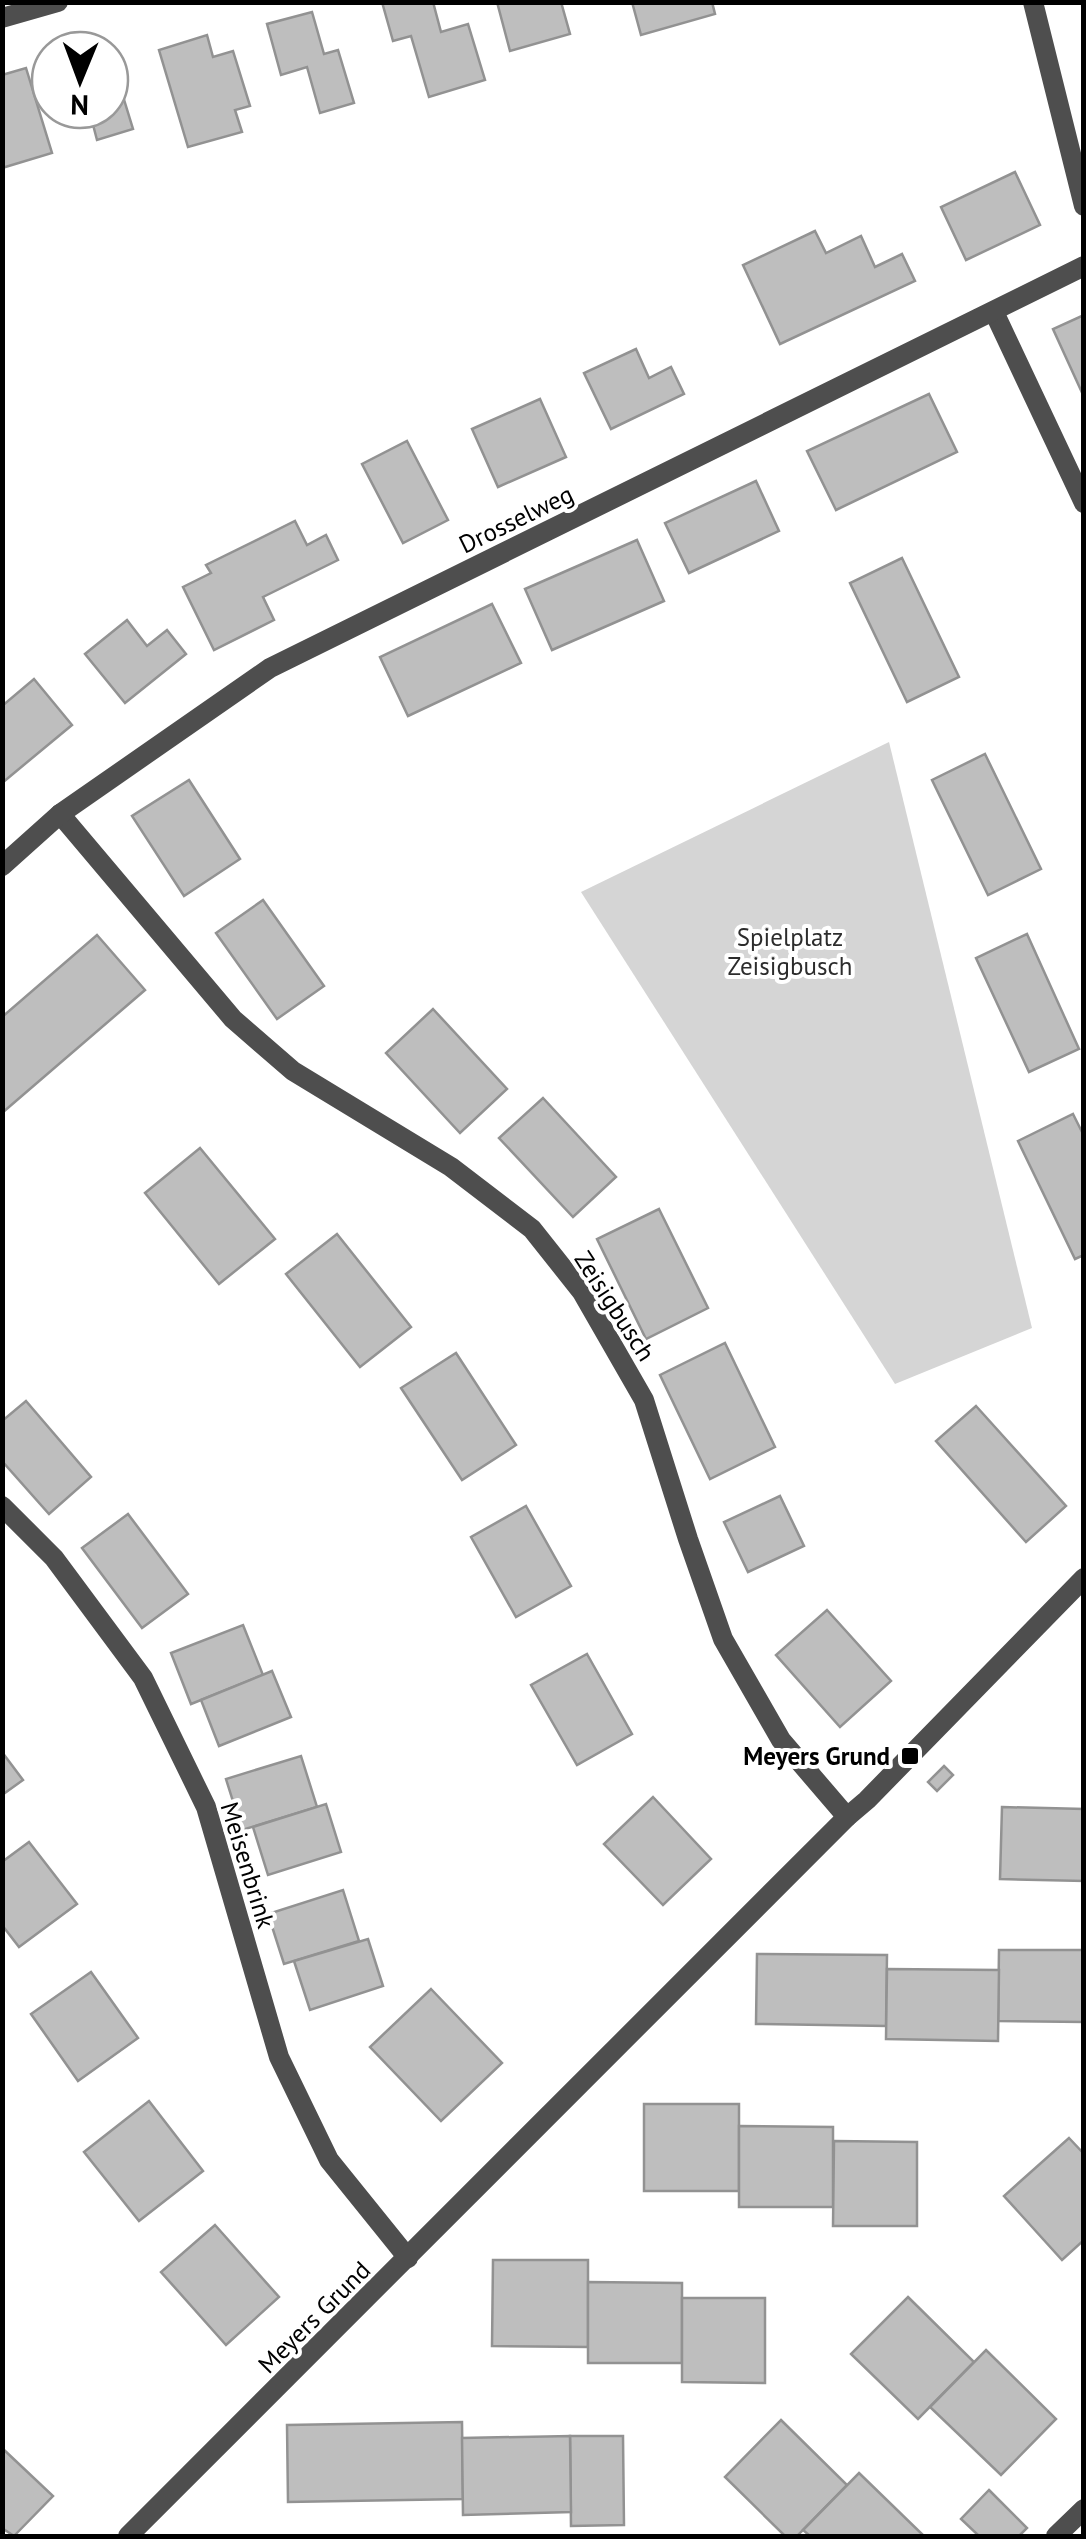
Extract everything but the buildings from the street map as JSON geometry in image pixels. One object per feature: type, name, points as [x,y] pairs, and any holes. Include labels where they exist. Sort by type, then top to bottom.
[{"type":"street","points":[[2,18],[58,2]]},
{"type":"street","points":[[1033,2],[1084,206]]},
{"type":"street","name":"Drosselweg","points":[[2,866],[60,814],[270,668],[1084,266]]},
{"type":"street","points":[[994,312],[1084,503]]},
{"type":"street","name":"Zeisigbusch","points":[[60,814],[233,1019],[293,1071],[451,1167],[532,1229],[582,1292],[644,1400],[723,1638],[782,1740],[846,1816]]},
{"type":"street","name":"Meisenbrink","points":[[2,1506],[54,1558],[143,1678],[206,1808],[279,2057],[329,2160],[408,2258]]},
{"type":"street","name":"Meyers Grund","points":[[128,2536],[846,1816],[867,1800],[1084,1578]]},
{"type":"street","points":[[1056,2536],[1084,2509]]},
{"type":"green space","name":"Spielplatz Zeisigbusch","points":[[889,742],[1032,1328],[895,1384],[581,892]]},
{"type":"place","name":"Meyers Grund","points":[[910,1756]]}]
